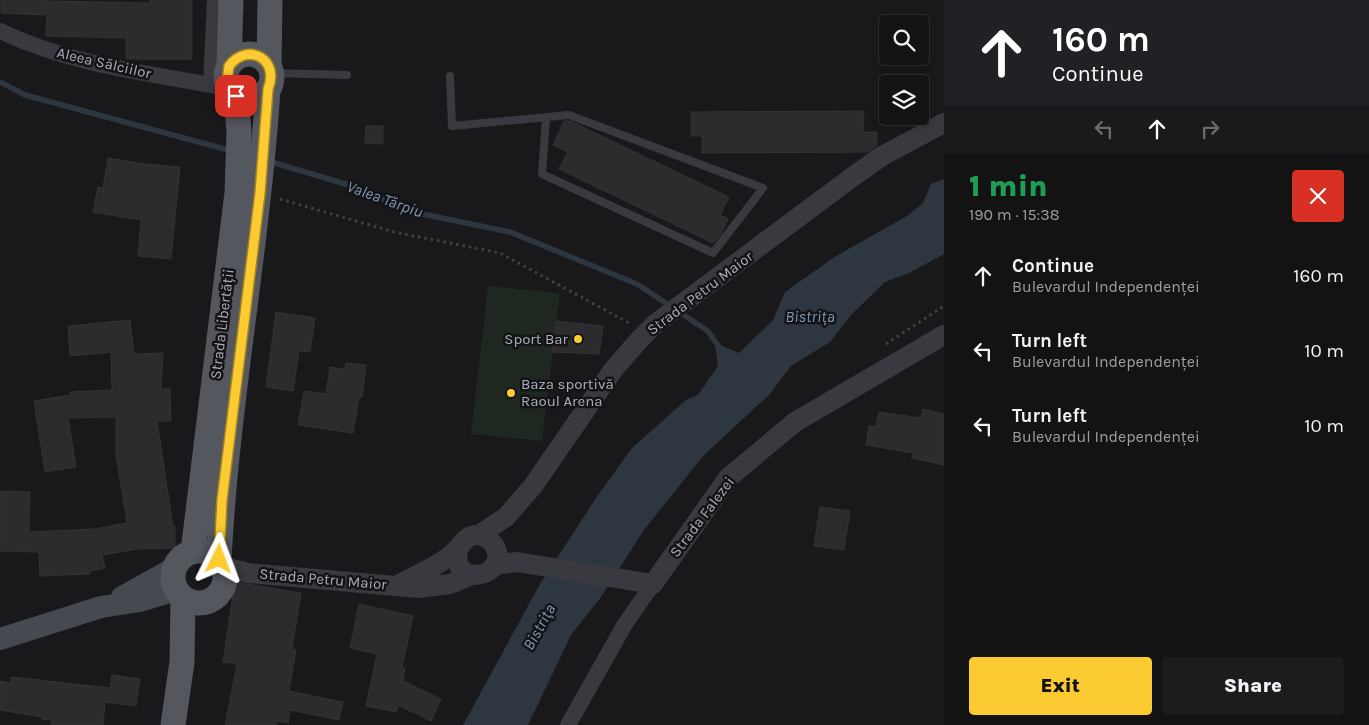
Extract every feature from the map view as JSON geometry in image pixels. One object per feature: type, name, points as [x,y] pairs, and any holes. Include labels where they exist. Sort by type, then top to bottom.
[{"type":"main road","name":"Strada Libertății","points":[[182,662],[225,577],[222,500],[253,181],[227,84],[231,0]]},
{"type":"main road","name":"Strada Libertății","points":[[193,552],[253,181],[265,132],[270,76],[270,0]]},
{"type":"main road","points":[[241,55],[257,56],[270,76],[261,96],[252,99],[227,84],[241,55]]},
{"type":"main road","points":[[193,552],[207,552],[225,577],[197,603],[178,585],[185,555],[193,552]]},
{"type":"main road","name":"Strada Libertății","points":[[173,725],[182,662],[178,585]]},
{"type":"main road","points":[[0,639],[178,585]]},
{"type":"street","points":[[216,0],[227,84]]},
{"type":"street","name":"Aleea Sălciilor","points":[[0,31],[29,45],[104,66],[227,84]]},
{"type":"street","name":"Strada Petru Maior","points":[[491,549],[506,517],[533,486],[614,370],[655,324],[850,178],[882,156],[944,123]]},
{"type":"street","name":"Strada Falezei","points":[[568,725],[625,624],[728,478],[795,422],[944,335]]},
{"type":"street","points":[[491,549],[485,574],[472,575],[461,568],[458,562],[458,549],[466,538],[491,549],[520,562],[653,584]]},
{"type":"street","name":"Strada Petru Maior","points":[[398,585],[441,562],[458,549]]},
{"type":"street","name":"Strada Petru Maior","points":[[225,577],[398,585],[418,588],[450,584],[472,575]]},
{"type":"lane","points":[[270,76],[347,75]]},
{"type":"lane","points":[[450,76],[452,126],[546,119],[569,115],[763,188],[713,253],[542,174],[546,119]]},
{"type":"path","points":[[253,181],[394,232],[500,254],[635,326]]},
{"type":"shaded area","name":"Baza sportivă Raoul Arena","points":[[488,286],[560,293],[542,441],[471,434]]},
{"type":"water","name":"Bistrița","points":[[944,179],[944,254],[909,273],[885,282],[852,314],[830,342],[791,366],[769,395],[704,455],[644,530],[601,597],[571,635],[528,725],[463,725],[540,584],[598,495],[632,448],[686,400],[698,395],[718,366],[715,343],[739,353],[773,320],[785,292],[836,256],[907,216],[923,203],[931,184]]},
{"type":"building","points":[[1,0],[46,0],[45,15],[1,13]]},
{"type":"building","points":[[150,0],[192,0],[192,59],[126,59],[126,38],[46,36],[47,1],[150,3]]},
{"type":"building","points":[[864,111],[863,132],[877,132],[877,145],[868,152],[702,153],[702,136],[691,136],[691,112]]},
{"type":"building","points":[[564,121],[570,121],[729,197],[720,215],[728,219],[721,234],[713,243],[559,169],[568,152],[553,145]]},
{"type":"building","points":[[366,126],[383,126],[383,144],[365,143]]},
{"type":"building","points":[[108,158],[180,167],[171,259],[138,256],[141,220],[93,212],[98,187],[103,188]]},
{"type":"building","points":[[276,312],[315,318],[310,352],[299,351],[293,391],[266,387]]},
{"type":"building","points":[[130,320],[134,354],[163,353],[161,389],[170,389],[171,421],[157,421],[173,526],[175,526],[175,548],[137,549],[102,555],[105,568],[90,571],[90,574],[40,576],[39,552],[0,551],[0,491],[30,492],[29,532],[94,529],[127,523],[116,454],[116,417],[68,418],[76,467],[45,472],[34,401],[70,395],[70,392],[112,390],[111,352],[70,356],[68,326]]},
{"type":"building","name":"Sport Bar","points":[[556,321],[603,326],[599,354],[552,352]]},
{"type":"building","points":[[346,363],[366,365],[362,397],[359,397],[353,433],[298,425],[304,391],[326,394],[330,367],[345,369]]},
{"type":"building","points":[[923,409],[944,414],[944,465],[912,458],[913,453],[866,445],[869,426],[876,427],[879,412],[921,418]]},
{"type":"building","points":[[820,507],[850,511],[844,550],[814,546]]},
{"type":"building","points":[[235,582],[301,593],[292,649],[296,650],[289,691],[343,702],[339,720],[290,710],[288,723],[277,721],[277,725],[225,725],[237,664],[223,662]]},
{"type":"building","points":[[359,604],[413,616],[402,668],[405,668],[403,681],[441,699],[431,721],[398,705],[396,712],[366,706],[377,654],[350,648]]},
{"type":"building","points":[[112,675],[140,679],[136,706],[105,702],[103,725],[51,725],[52,720],[42,719],[42,717],[0,710],[0,681],[11,683],[11,677],[110,688]]},
{"type":"waterway","name":"Valea Tărpiu","points":[[0,82],[25,95],[232,151]]},
{"type":"waterway","name":"Valea Tărpiu","points":[[268,161],[359,188],[408,211],[510,232],[637,284],[708,331],[721,350]]},
{"type":"place","name":"Sport Bar","points":[[578,339]]},
{"type":"place","name":"Baza sportivă Raoul Arena","points":[[511,393]]},
{"type":"route","points":[[219,559],[222,500],[260,193],[268,89],[272,74],[264,60],[249,54],[241,55],[234,59],[226,73],[230,89],[236,96]]}]
